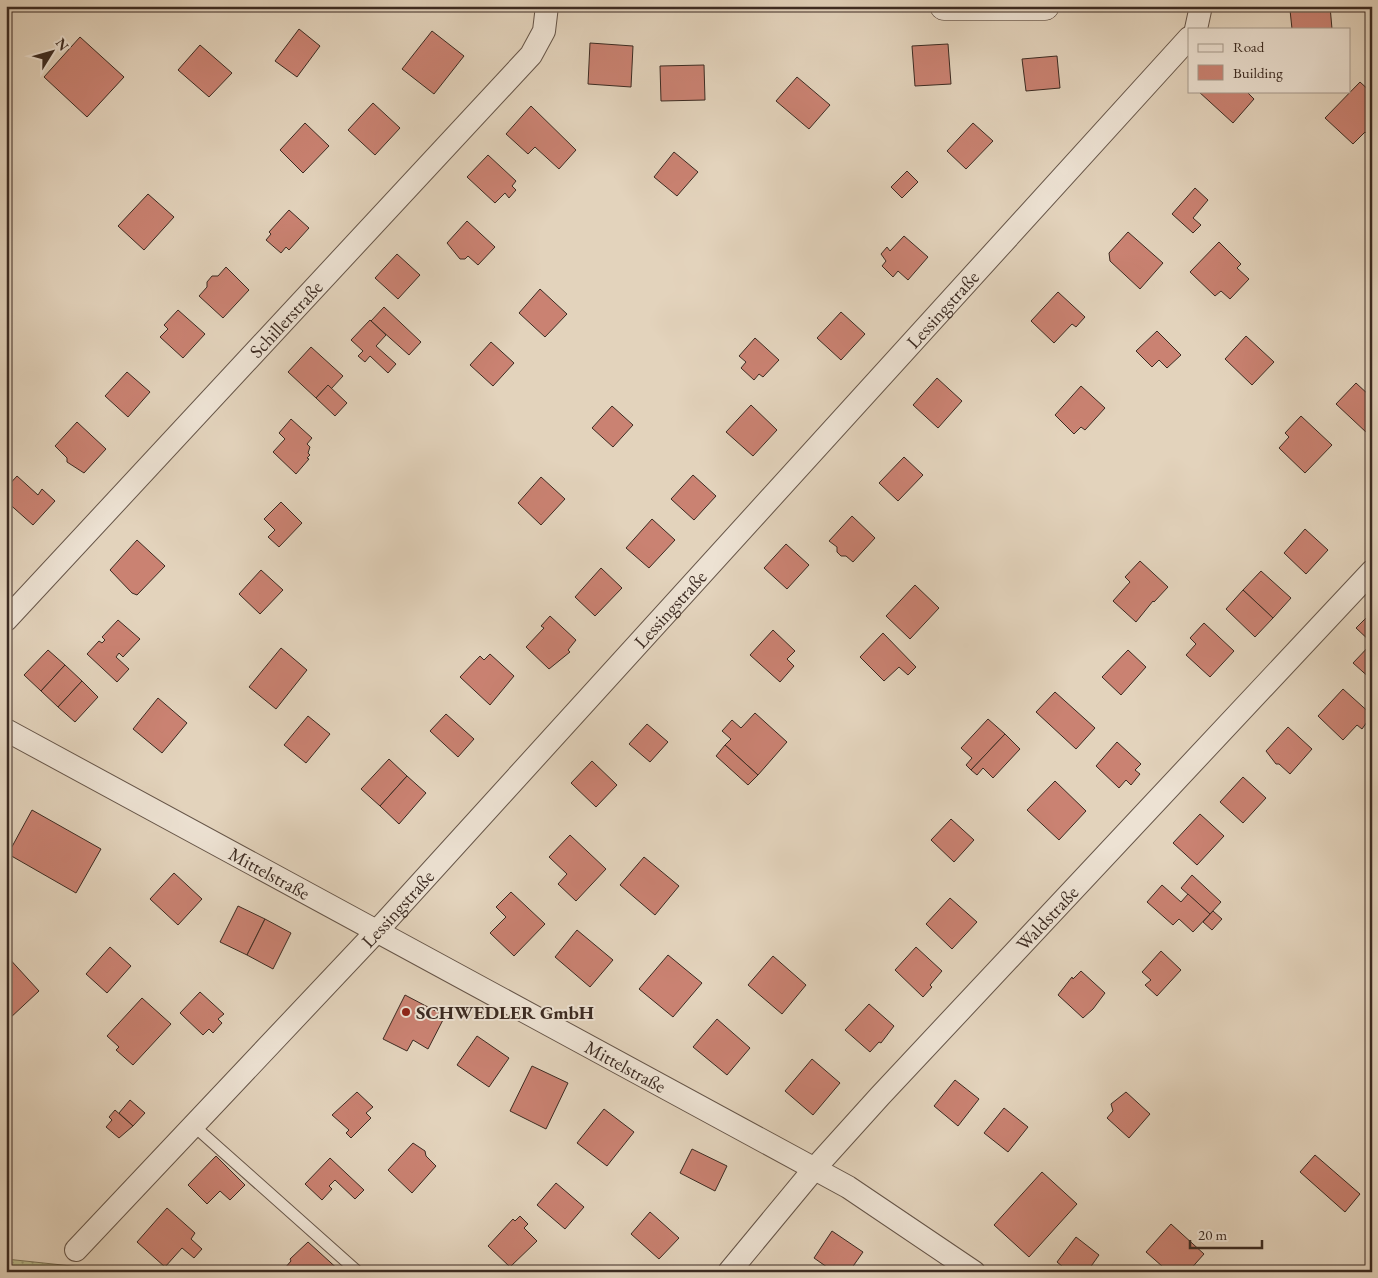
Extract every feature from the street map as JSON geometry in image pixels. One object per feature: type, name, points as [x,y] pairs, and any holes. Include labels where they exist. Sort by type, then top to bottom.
[{"type":"street","name":"Schillerstraße","points":[[6,620],[531,55],[544,31],[547,6]]},
{"type":"street","points":[[944,6],[1044,6]]},
{"type":"street","points":[[1196,28],[1201,6]]},
{"type":"street","name":"Lessingstraße","points":[[76,1250],[377,931],[1188,39]]},
{"type":"street","name":"Waldstraße","points":[[729,1272],[815,1168],[1372,571]]},
{"type":"street","name":"Mittelstraße","points":[[6,730],[815,1168],[848,1187],[974,1272]]},
{"type":"lane","points":[[194,1126],[358,1272]]},
{"type":"green space","points":[[6,1259],[81,1267],[87,1272],[6,1272]]},
{"type":"building","points":[[1330,6],[1332,28],[1292,28],[1290,10]]},
{"type":"building","points":[[299,29],[320,46],[297,77],[275,61]]},
{"type":"building","points":[[432,31],[464,56],[434,94],[402,69]]},
{"type":"building","points":[[80,37],[124,77],[87,117],[44,77]]},
{"type":"building","points":[[590,43],[633,46],[631,87],[588,84]]},
{"type":"building","points":[[948,44],[951,84],[915,86],[912,46]]},
{"type":"building","points":[[200,45],[232,73],[209,97],[178,70]]},
{"type":"building","points":[[1057,56],[1060,88],[1026,91],[1022,59]]},
{"type":"building","points":[[704,65],[705,100],[661,101],[660,66]]},
{"type":"building","points":[[797,77],[830,105],[809,129],[776,101]]},
{"type":"building","points":[[1360,82],[1372,93],[1372,139],[1365,132],[1353,144],[1325,118]]},
{"type":"building","points":[[1199,92],[1247,92],[1254,99],[1233,123]]},
{"type":"building","points":[[373,103],[400,128],[375,155],[348,130]]},
{"type":"building","points":[[531,106],[576,150],[559,169],[535,147],[528,154],[506,134]]},
{"type":"building","points":[[305,123],[329,146],[303,173],[280,150]]},
{"type":"building","points":[[973,123],[993,141],[966,169],[947,151]]},
{"type":"building","points":[[674,152],[698,172],[677,196],[654,177]]},
{"type":"building","points":[[488,155],[516,181],[512,186],[516,190],[509,198],[505,193],[495,203],[467,177]]},
{"type":"building","points":[[907,171],[918,182],[902,198],[891,187]]},
{"type":"building","points":[[1195,188],[1208,200],[1193,218],[1201,225],[1193,233],[1172,214]]},
{"type":"building","points":[[148,194],[174,217],[144,250],[118,226]]},
{"type":"building","points":[[289,210],[309,228],[289,250],[286,247],[281,253],[266,240],[271,234],[269,232]]},
{"type":"building","points":[[467,221],[495,247],[478,265],[468,256],[465,259],[460,259],[447,243]]},
{"type":"building","points":[[1128,232],[1163,263],[1140,289],[1110,261],[1109,253]]},
{"type":"building","points":[[904,236],[928,257],[908,280],[898,271],[893,277],[882,266],[886,261],[881,254],[887,247],[890,251]]},
{"type":"building","points":[[1219,242],[1241,264],[1237,268],[1249,279],[1230,299],[1221,291],[1215,296],[1190,272]]},
{"type":"building","points":[[397,254],[420,275],[398,299],[375,278]]},
{"type":"building","points":[[226,267],[249,290],[223,318],[199,296],[207,287],[207,282],[212,276],[218,276]]},
{"type":"building","points":[[540,289],[567,314],[545,337],[519,313]]},
{"type":"building","points":[[1058,292],[1085,317],[1076,327],[1072,324],[1054,343],[1031,321]]},
{"type":"building","points":[[384,307],[421,342],[409,355],[371,321]]},
{"type":"building","points":[[178,310],[205,334],[183,358],[160,337],[168,329],[164,325]]},
{"type":"building","points":[[841,312],[865,334],[841,360],[817,338]]},
{"type":"building","points":[[370,320],[386,335],[376,346],[396,364],[388,373],[370,356],[365,362],[358,356],[363,351],[351,340]]},
{"type":"building","points":[[1157,331],[1181,355],[1167,368],[1159,360],[1152,367],[1136,351]]},
{"type":"building","points":[[1246,336],[1274,362],[1252,385],[1225,359]]},
{"type":"building","points":[[755,338],[779,360],[763,377],[759,374],[754,380],[741,368],[746,362],[739,356]]},
{"type":"building","points":[[491,342],[514,363],[493,386],[470,365]]},
{"type":"building","points":[[311,347],[343,376],[331,389],[328,385],[316,398],[288,372]]},
{"type":"building","points":[[127,372],[150,392],[128,417],[105,396]]},
{"type":"building","points":[[937,378],[962,401],[938,428],[913,405]]},
{"type":"building","points":[[1356,383],[1370,396],[1372,393],[1372,428],[1367,433],[1336,404]]},
{"type":"building","points":[[328,385],[347,403],[335,416],[316,398]]},
{"type":"building","points":[[1081,386],[1105,408],[1085,430],[1081,427],[1074,434],[1055,415]]},
{"type":"building","points":[[751,405],[777,430],[753,456],[726,432]]},
{"type":"building","points":[[612,406],[633,425],[613,447],[592,428]]},
{"type":"building","points":[[1301,416],[1332,445],[1305,473],[1279,448],[1289,437],[1285,433]]},
{"type":"building","points":[[291,419],[312,438],[307,444],[310,447],[308,453],[310,455],[307,458],[309,459],[296,474],[273,452],[285,439],[279,433]]},
{"type":"building","points":[[77,422],[106,449],[84,473],[67,462],[67,458],[55,446]]},
{"type":"building","points":[[904,457],[923,475],[898,501],[879,483]]},
{"type":"building","points":[[693,475],[716,496],[694,520],[671,499]]},
{"type":"building","points":[[17,476],[38,495],[42,489],[55,501],[33,525],[6,501],[6,488]]},
{"type":"building","points":[[541,477],[565,499],[541,525],[518,503]]},
{"type":"building","points":[[281,502],[302,523],[279,547],[268,537],[275,530],[264,519]]},
{"type":"building","points":[[852,516],[875,538],[853,562],[846,556],[841,556],[837,552],[837,547],[829,541]]},
{"type":"building","points":[[652,519],[675,540],[649,568],[626,548]]},
{"type":"building","points":[[1305,529],[1328,550],[1306,574],[1284,553]]},
{"type":"building","points":[[137,540],[165,566],[137,595],[132,593],[110,570]]},
{"type":"building","points":[[786,544],[809,565],[787,589],[764,568]]},
{"type":"building","points":[[1140,561],[1168,587],[1153,601],[1136,622],[1113,601],[1130,582],[1125,577]]},
{"type":"building","points":[[601,568],[622,588],[595,616],[575,597]]},
{"type":"building","points":[[261,570],[283,590],[260,614],[239,594]]},
{"type":"building","points":[[1261,571],[1291,598],[1273,618],[1243,590]]},
{"type":"building","points":[[915,585],[939,608],[910,639],[886,616]]},
{"type":"building","points":[[1243,590],[1273,618],[1255,637],[1226,609]]},
{"type":"building","points":[[1372,614],[1372,643],[1356,628]]},
{"type":"building","points":[[550,616],[576,640],[568,650],[570,652],[549,669],[526,647],[544,628],[541,626]]},
{"type":"building","points":[[118,620],[140,639],[123,657],[119,653],[116,657],[129,669],[117,682],[87,654],[99,641],[102,643],[105,640],[102,637]]},
{"type":"building","points":[[1204,623],[1234,651],[1210,677],[1186,655],[1196,644],[1190,638]]},
{"type":"building","points":[[773,630],[795,651],[787,659],[794,666],[780,682],[750,655]]},
{"type":"building","points":[[883,633],[916,667],[908,675],[899,667],[884,681],[860,657]]},
{"type":"building","points":[[1372,643],[1372,680],[1353,663]]},
{"type":"building","points":[[281,648],[307,670],[276,709],[249,687]]},
{"type":"building","points":[[48,650],[65,665],[41,691],[24,675]]},
{"type":"building","points":[[1128,650],[1146,667],[1121,695],[1102,677]]},
{"type":"building","points":[[490,654],[514,676],[490,705],[460,677],[480,656],[484,660]]},
{"type":"building","points":[[65,665],[82,681],[58,707],[41,691]]},
{"type":"building","points":[[82,681],[98,697],[75,722],[58,707]]},
{"type":"building","points":[[1343,689],[1372,715],[1362,729],[1357,725],[1343,740],[1318,716]]},
{"type":"building","points":[[1055,692],[1095,728],[1076,749],[1036,712]]},
{"type":"building","points":[[158,698],[187,723],[162,753],[133,729]]},
{"type":"building","points":[[755,713],[787,742],[758,775],[725,745],[731,739],[722,731],[732,720],[741,728]]},
{"type":"building","points":[[446,714],[474,739],[458,757],[430,731]]},
{"type":"building","points":[[308,716],[330,734],[306,763],[284,745]]},
{"type":"building","points":[[988,719],[1005,734],[971,770],[966,765],[972,758],[961,748]]},
{"type":"building","points":[[647,724],[668,742],[650,762],[629,744]]},
{"type":"building","points":[[1288,727],[1312,749],[1290,774],[1279,764],[1276,764],[1266,751]]},
{"type":"building","points":[[1005,734],[1020,749],[993,778],[983,768],[977,775],[971,770]]},
{"type":"building","points":[[1117,742],[1141,764],[1135,770],[1140,774],[1131,785],[1126,780],[1119,788],[1096,766]]},
{"type":"building","points":[[725,745],[758,775],[748,785],[716,756]]},
{"type":"building","points":[[389,759],[407,776],[380,806],[361,789]]},
{"type":"building","points":[[592,761],[617,785],[596,807],[571,783]]},
{"type":"building","points":[[407,776],[426,793],[399,824],[380,806]]},
{"type":"building","points":[[1243,777],[1266,798],[1243,823],[1220,802]]},
{"type":"building","points":[[1055,781],[1086,811],[1059,840],[1027,810]]},
{"type":"building","points":[[32,810],[101,849],[76,893],[8,854]]},
{"type":"building","points":[[1200,814],[1224,836],[1197,865],[1173,843]]},
{"type":"building","points":[[951,819],[974,840],[954,862],[931,840]]},
{"type":"building","points":[[570,835],[606,869],[576,901],[558,884],[567,874],[549,857]]},
{"type":"building","points":[[644,857],[679,886],[655,915],[620,885]]},
{"type":"building","points":[[174,873],[202,899],[178,925],[150,899]]},
{"type":"building","points":[[1192,875],[1221,902],[1210,914],[1181,888]]},
{"type":"building","points":[[1162,885],[1181,902],[1188,894],[1210,914],[1193,932],[1179,919],[1173,925],[1147,902]]},
{"type":"building","points":[[511,892],[545,924],[514,956],[490,933],[506,917],[496,907]]},
{"type":"building","points":[[950,898],[977,922],[952,949],[926,924]]},
{"type":"building","points":[[238,906],[265,919],[247,955],[220,942]]},
{"type":"building","points":[[1213,911],[1222,919],[1212,930],[1203,922]]},
{"type":"building","points":[[265,919],[291,933],[273,969],[247,955]]},
{"type":"building","points":[[577,930],[613,960],[590,987],[555,957]]},
{"type":"building","points":[[110,947],[131,966],[107,993],[86,974]]},
{"type":"building","points":[[916,947],[942,971],[923,997],[895,970]]},
{"type":"building","points":[[1161,951],[1181,970],[1157,996],[1145,985],[1151,980],[1142,972]]},
{"type":"building","points":[[6,955],[39,991],[9,1019],[6,1017]]},
{"type":"building","points":[[668,955],[702,983],[673,1017],[639,989]]},
{"type":"building","points":[[773,956],[806,985],[782,1014],[748,985]]},
{"type":"building","points":[[1081,971],[1105,993],[1093,1009],[1083,1018],[1058,995],[1072,977],[1073,979]]},
{"type":"building","points":[[200,992],[224,1014],[218,1019],[222,1023],[213,1033],[209,1029],[203,1035],[180,1013]]},
{"type":"building","points":[[405,995],[445,1016],[428,1049],[413,1040],[407,1051],[383,1039]]},
{"type":"building","points":[[142,998],[171,1024],[133,1065],[116,1050],[119,1047],[107,1036]]},
{"type":"building","points":[[869,1004],[894,1026],[881,1043],[879,1042],[870,1052],[845,1030]]},
{"type":"building","points":[[717,1019],[750,1048],[727,1075],[693,1047]]},
{"type":"building","points":[[477,1036],[509,1058],[489,1087],[457,1065]]},
{"type":"building","points":[[812,1059],[840,1083],[813,1115],[785,1091]]},
{"type":"building","points":[[532,1066],[568,1083],[546,1129],[510,1111]]},
{"type":"building","points":[[955,1080],[979,1099],[958,1126],[934,1106]]},
{"type":"building","points":[[357,1092],[373,1107],[366,1113],[371,1118],[351,1138],[346,1133],[349,1130],[332,1115]]},
{"type":"building","points":[[1126,1092],[1150,1114],[1129,1138],[1107,1118],[1113,1111],[1111,1104]]},
{"type":"building","points":[[130,1100],[145,1113],[133,1126],[119,1113]]},
{"type":"building","points":[[1004,1108],[1028,1127],[1008,1152],[984,1133]]},
{"type":"building","points":[[604,1109],[634,1132],[607,1166],[577,1143]]},
{"type":"building","points":[[115,1110],[133,1126],[119,1138],[106,1127],[112,1120],[109,1117]]},
{"type":"building","points":[[413,1143],[425,1151],[426,1156],[436,1166],[412,1193],[388,1170]]},
{"type":"building","points":[[692,1149],[727,1166],[715,1191],[680,1173]]},
{"type":"building","points":[[1315,1155],[1360,1194],[1345,1212],[1300,1172]]},
{"type":"building","points":[[216,1156],[245,1185],[230,1200],[220,1191],[207,1204],[188,1185]]},
{"type":"building","points":[[330,1158],[364,1190],[355,1199],[335,1180],[329,1186],[332,1189],[322,1200],[305,1184]]},
{"type":"building","points":[[1042,1172],[1077,1204],[1029,1257],[994,1225]]},
{"type":"building","points":[[556,1183],[584,1207],[565,1229],[537,1205]]},
{"type":"building","points":[[167,1208],[195,1233],[191,1239],[202,1249],[194,1258],[182,1248],[165,1267],[137,1242]]},
{"type":"building","points":[[650,1212],[679,1238],[659,1259],[631,1234]]},
{"type":"building","points":[[520,1216],[528,1224],[524,1228],[537,1241],[510,1267],[488,1246],[513,1219],[515,1221]]},
{"type":"building","points":[[1171,1224],[1204,1254],[1188,1272],[1159,1272],[1163,1267],[1146,1252]]},
{"type":"building","points":[[832,1231],[863,1252],[849,1272],[834,1272],[814,1258]]},
{"type":"building","points":[[1076,1237],[1099,1255],[1087,1272],[1069,1272],[1057,1262]]},
{"type":"building","points":[[308,1242],[341,1272],[287,1272],[284,1269],[291,1261],[290,1259]]},
{"type":"place","name":"SCHWEDLER GmbH","points":[[406,1012]]}]
